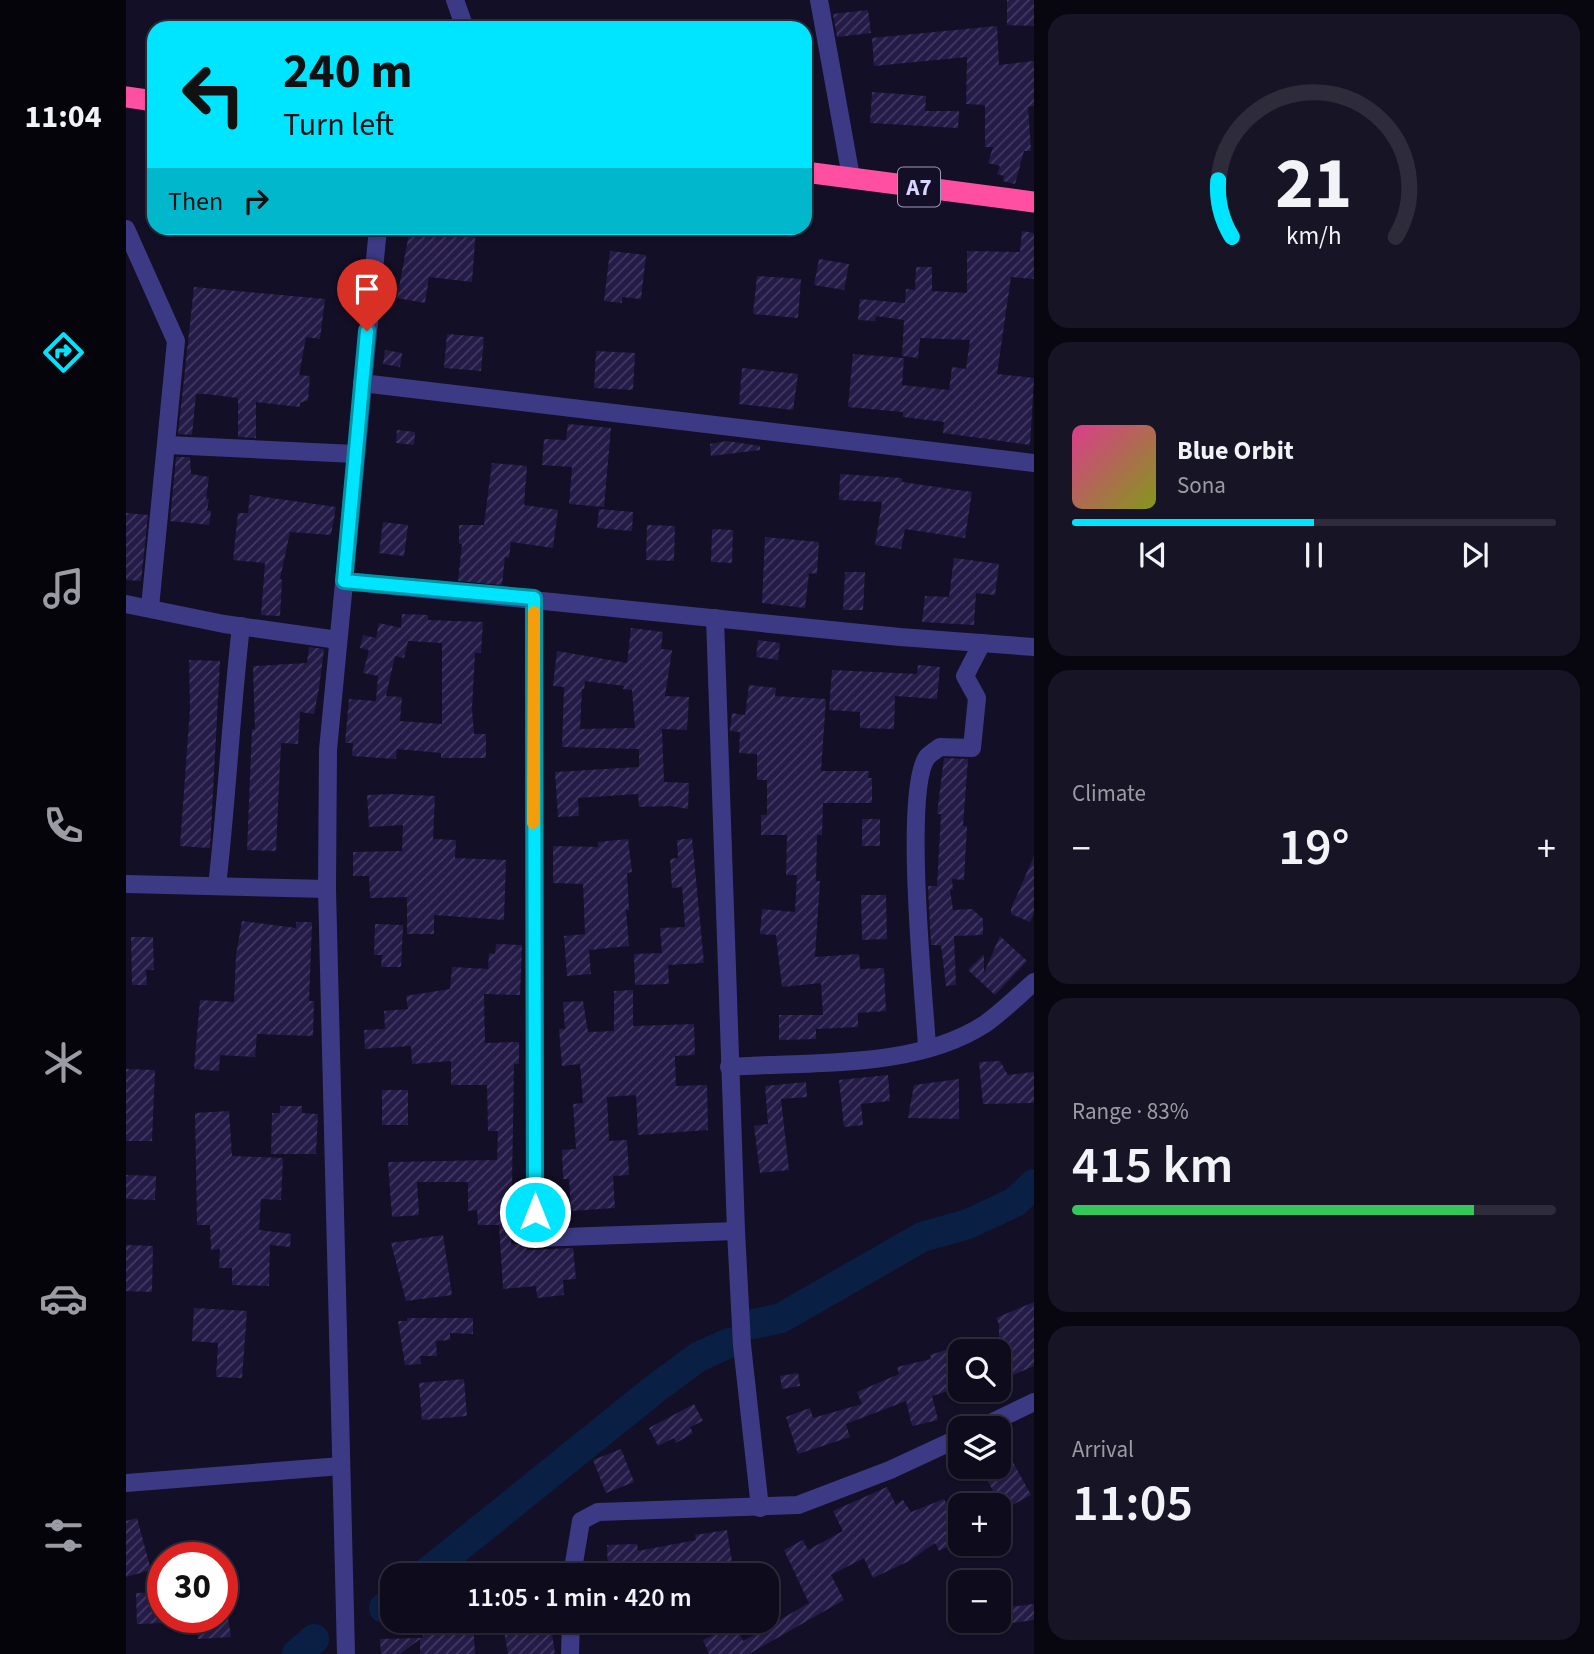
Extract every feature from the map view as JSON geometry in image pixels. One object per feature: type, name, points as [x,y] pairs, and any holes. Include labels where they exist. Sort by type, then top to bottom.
[{"type":"highway","points":[[126,97],[147,100]]},
{"type":"highway","name":"A7","points":[[812,173],[1034,202]]},
{"type":"street","points":[[455,0],[463,21]]},
{"type":"street","points":[[819,0],[851,177]]},
{"type":"street","points":[[126,229],[176,341],[168,446],[150,607]]},
{"type":"street","points":[[346,1654],[327,889],[328,750],[377,235]]},
{"type":"street","points":[[362,383],[1034,463]]},
{"type":"street","points":[[168,446],[355,454]]},
{"type":"street","points":[[344,581],[1034,647]]},
{"type":"street","points":[[534,598],[535,1238],[736,1231]]},
{"type":"street","points":[[126,604],[240,626],[338,640]]},
{"type":"street","points":[[715,618],[736,1231],[742,1345],[760,1508]]},
{"type":"street","points":[[218,887],[225,819],[227,753],[240,626]]},
{"type":"street","points":[[927,1046],[915,869],[920,776],[927,758],[940,747],[972,748],[977,698],[965,676],[982,643]]},
{"type":"street","points":[[126,884],[327,889]]},
{"type":"street","points":[[729,1067],[779,1063],[825,1065],[893,1056],[948,1041],[984,1024],[1034,982]]},
{"type":"street","points":[[1005,1416],[1034,1402]]},
{"type":"street","points":[[574,1563],[581,1521],[598,1512],[798,1505],[824,1497],[948,1443]]},
{"type":"street","points":[[126,1483],[341,1466]]},
{"type":"street","points":[[570,1633],[570,1654]]},
{"type":"building","points":[[1007,0],[1034,0],[1034,26],[1007,25]]},
{"type":"building","points":[[868,10],[871,33],[837,37],[833,14]]},
{"type":"building","points":[[997,26],[999,65],[1034,61],[1034,106],[1028,107],[1031,151],[1024,151],[1015,184],[1003,181],[1004,176],[997,174],[1000,166],[988,163],[993,147],[985,147],[985,105],[966,104],[967,57],[874,66],[872,38]]},
{"type":"building","points":[[872,92],[926,96],[925,111],[959,111],[958,128],[870,123]]},
{"type":"building","points":[[1022,231],[1034,233],[1034,279],[1011,277],[997,374],[1034,378],[1030,445],[943,433],[944,422],[903,417],[903,412],[848,407],[853,354],[904,358],[902,385],[949,390],[952,367],[966,369],[970,340],[920,338],[918,358],[902,356],[904,320],[876,316],[875,321],[858,320],[860,299],[905,303],[906,289],[915,290],[916,267],[932,267],[932,291],[967,293],[967,251],[1020,252]]},
{"type":"building","points":[[409,235],[475,235],[472,282],[429,277],[425,303],[397,298]]},
{"type":"building","points":[[610,251],[646,255],[641,299],[622,297],[622,303],[604,301]]},
{"type":"building","points":[[819,259],[849,264],[844,290],[814,285]]},
{"type":"building","points":[[757,276],[801,279],[798,318],[753,314]]},
{"type":"building","points":[[194,287],[325,299],[320,339],[306,337],[299,375],[310,376],[308,400],[300,403],[300,407],[256,402],[256,438],[238,437],[238,398],[206,394],[196,394],[192,435],[178,434]]},
{"type":"building","points":[[447,334],[484,337],[481,371],[444,368]]},
{"type":"building","points":[[385,350],[402,353],[400,367],[383,364]]},
{"type":"building","points":[[596,351],[635,353],[633,390],[594,388]]},
{"type":"building","points":[[742,368],[798,374],[793,410],[739,404]]},
{"type":"building","points":[[568,424],[611,428],[604,507],[569,504],[572,467],[542,465],[544,439],[566,440]]},
{"type":"building","points":[[397,430],[415,432],[414,445],[396,443]]},
{"type":"building","points":[[727,441],[760,446],[760,450],[711,456],[710,444]]},
{"type":"building","points":[[176,457],[190,457],[191,474],[209,477],[206,499],[209,499],[207,511],[211,511],[209,525],[170,521]]},
{"type":"building","points":[[492,463],[527,466],[524,505],[558,510],[553,548],[511,542],[509,558],[505,557],[502,585],[458,581],[462,544],[459,544],[459,525],[484,525]]},
{"type":"building","points":[[840,474],[902,478],[902,482],[972,492],[965,538],[905,529],[901,549],[875,545],[882,502],[839,500]]},
{"type":"building","points":[[250,495],[336,507],[331,535],[290,532],[280,579],[280,616],[261,615],[265,563],[233,560],[238,513],[248,513]]},
{"type":"building","points":[[599,509],[633,512],[632,531],[597,528]]},
{"type":"building","points":[[126,513],[148,515],[141,581],[126,580]]},
{"type":"building","points":[[383,522],[408,525],[404,556],[379,553]]},
{"type":"building","points":[[647,525],[675,526],[674,561],[646,560]]},
{"type":"building","points":[[712,529],[733,530],[732,563],[711,562]]},
{"type":"building","points":[[765,537],[819,542],[817,574],[809,573],[805,608],[762,603]]},
{"type":"building","points":[[954,558],[999,564],[995,595],[976,593],[974,625],[922,622],[925,596],[949,597]]},
{"type":"building","points":[[845,572],[865,572],[863,610],[843,610]]},
{"type":"building","points":[[402,614],[428,615],[428,620],[483,622],[481,653],[475,653],[472,709],[474,734],[486,734],[486,758],[441,758],[441,753],[397,749],[396,759],[352,756],[353,743],[345,743],[349,699],[376,701],[378,676],[363,673],[369,650],[360,648],[363,635],[376,638],[379,623],[401,628]],"holes":[[[408,641],[442,643],[442,724],[400,721],[402,697],[386,696],[395,656],[404,658]]]},
{"type":"building","points":[[631,628],[663,632],[661,649],[672,650],[665,696],[689,697],[687,730],[662,729],[664,782],[689,783],[688,809],[671,806],[639,807],[638,794],[578,798],[579,816],[558,817],[555,772],[639,767],[639,749],[562,747],[564,687],[553,686],[557,651],[627,663]],"holes":[[[585,681],[624,686],[623,689],[632,690],[635,728],[580,729],[582,689]]]},
{"type":"building","points":[[758,640],[780,643],[778,660],[756,657]]},
{"type":"building","points":[[309,647],[324,649],[319,688],[314,714],[300,712],[298,744],[281,743],[276,851],[247,850],[252,729],[255,729],[253,666],[307,663]]},
{"type":"building","points":[[189,660],[220,661],[210,848],[180,846],[190,709]]},
{"type":"building","points":[[918,665],[940,667],[937,699],[895,696],[894,729],[860,728],[860,712],[829,710],[832,670],[917,674]]},
{"type":"building","points":[[749,685],[776,688],[775,696],[826,699],[821,771],[869,771],[868,778],[872,778],[872,803],[823,803],[822,835],[817,835],[816,881],[820,881],[815,957],[859,954],[860,969],[884,968],[886,1011],[858,1013],[858,1027],[816,1029],[816,1039],[779,1040],[779,1015],[823,1015],[821,983],[782,987],[776,935],[760,934],[762,909],[795,912],[797,875],[786,875],[787,835],[761,835],[761,815],[767,815],[767,780],[757,780],[757,754],[739,753],[740,732],[730,731],[732,713],[745,715]]},
{"type":"building","points":[[944,758],[968,759],[963,826],[967,826],[964,880],[952,879],[953,890],[950,889],[953,910],[972,909],[983,919],[983,935],[954,936],[956,985],[946,986],[941,945],[931,945],[928,886],[937,886],[941,814],[937,814]]},
{"type":"building","points":[[367,795],[435,796],[433,839],[456,840],[455,858],[506,860],[504,920],[434,915],[434,934],[407,934],[407,897],[370,898],[369,876],[353,876],[353,852],[402,851],[403,825],[369,827]]},
{"type":"building","points":[[862,819],[880,819],[880,846],[862,846]]},
{"type":"building","points":[[692,838],[704,963],[668,965],[669,984],[635,985],[634,954],[662,953],[660,928],[685,927],[682,887],[672,888],[670,859],[678,858],[677,840]]},
{"type":"building","points":[[628,839],[632,872],[627,873],[629,946],[589,950],[591,974],[567,976],[564,936],[585,934],[583,884],[553,883],[553,846],[598,847],[598,842]]},
{"type":"building","points":[[1034,856],[1034,913],[1030,922],[1011,914],[1011,909]]},
{"type":"building","points":[[861,895],[886,895],[887,939],[862,940]]},
{"type":"building","points":[[242,921],[296,928],[296,922],[312,922],[309,1001],[314,1001],[313,1036],[257,1034],[255,1057],[220,1055],[219,1071],[194,1069],[200,1000],[234,1002],[236,955]]},
{"type":"building","points":[[375,924],[403,925],[401,967],[381,967],[382,955],[374,955]]},
{"type":"building","points":[[1000,936],[1027,961],[995,995],[968,970],[984,954],[984,973]]},
{"type":"building","points":[[131,937],[153,937],[154,970],[146,970],[147,985],[132,985]]},
{"type":"building","points":[[496,944],[522,945],[520,995],[484,994],[485,1043],[519,1042],[519,1064],[514,1064],[511,1244],[525,1243],[527,1250],[573,1248],[576,1279],[563,1280],[564,1295],[537,1298],[536,1286],[503,1289],[499,1225],[478,1225],[477,1210],[468,1211],[468,1182],[417,1182],[419,1215],[392,1217],[388,1162],[497,1160],[498,1131],[488,1131],[487,1085],[451,1085],[451,1061],[412,1064],[411,1046],[365,1049],[364,1030],[385,1029],[384,1011],[408,1009],[406,996],[450,989],[452,967],[488,969],[489,953],[495,954]]},
{"type":"building","points":[[633,990],[633,1026],[694,1024],[695,1055],[675,1056],[676,1086],[707,1085],[708,1130],[638,1135],[636,1095],[607,1097],[609,1141],[627,1140],[629,1175],[613,1176],[615,1208],[571,1211],[569,1179],[563,1179],[562,1150],[576,1149],[573,1104],[583,1103],[580,1064],[562,1066],[559,1029],[565,1029],[563,1002],[583,1001],[588,1032],[614,1031],[614,991]]},
{"type":"building","points":[[1000,1061],[1008,1075],[1034,1072],[1034,1103],[983,1104],[979,1062]]},
{"type":"building","points":[[126,1069],[155,1070],[152,1141],[126,1141]]},
{"type":"building","points":[[888,1075],[890,1101],[861,1104],[863,1125],[844,1127],[839,1080]]},
{"type":"building","points":[[959,1079],[959,1119],[908,1118],[914,1085]]},
{"type":"building","points":[[806,1082],[807,1097],[781,1099],[789,1170],[760,1173],[754,1126],[768,1124],[765,1086]]},
{"type":"building","points":[[382,1090],[408,1090],[408,1125],[382,1125]]},
{"type":"building","points":[[280,1106],[302,1106],[302,1113],[318,1114],[316,1154],[271,1154],[272,1113],[280,1113]]},
{"type":"building","points":[[229,1111],[232,1156],[283,1158],[281,1200],[261,1199],[259,1230],[291,1234],[290,1247],[270,1245],[269,1286],[232,1285],[232,1268],[219,1268],[220,1249],[211,1250],[210,1225],[197,1225],[195,1113]]},
{"type":"building","points":[[126,1175],[156,1176],[155,1200],[126,1199]]},
{"type":"building","points":[[443,1235],[452,1295],[406,1301],[391,1243]]},
{"type":"building","points":[[126,1245],[153,1246],[152,1292],[126,1291]]},
{"type":"building","points":[[1034,1302],[1034,1366],[1011,1376],[1011,1339],[999,1339],[999,1324],[996,1318]]},
{"type":"building","points":[[194,1308],[247,1311],[242,1378],[216,1377],[218,1343],[192,1341]]},
{"type":"building","points":[[407,1318],[473,1318],[473,1334],[450,1333],[450,1340],[436,1341],[437,1356],[420,1356],[421,1364],[405,1365],[398,1321],[407,1321]]},
{"type":"building","points":[[948,1349],[948,1391],[932,1396],[938,1420],[912,1426],[906,1401],[846,1424],[850,1437],[798,1454],[786,1417],[810,1408],[813,1418],[862,1404],[857,1392],[899,1374],[897,1367],[931,1359],[930,1355]]},
{"type":"building","points":[[798,1373],[800,1386],[782,1389],[780,1376]]},
{"type":"building","points":[[464,1379],[467,1416],[422,1420],[419,1383]]},
{"type":"building","points":[[694,1404],[703,1421],[690,1427],[693,1433],[676,1443],[674,1438],[658,1446],[649,1428]]},
{"type":"building","points":[[621,1449],[634,1482],[606,1493],[593,1460]]},
{"type":"building","points":[[1011,1459],[1031,1495],[1011,1506],[1011,1493],[994,1493],[987,1479],[1011,1479]]},
{"type":"building","points":[[887,1487],[896,1505],[903,1500],[911,1512],[944,1499],[948,1507],[948,1546],[939,1551],[935,1543],[909,1561],[873,1578],[864,1558],[831,1575],[844,1600],[749,1654],[709,1654],[703,1640],[718,1633],[740,1633],[743,1641],[757,1633],[779,1633],[779,1620],[809,1603],[784,1550],[803,1540],[808,1550],[843,1531],[833,1511]]},
{"type":"building","points":[[137,1518],[147,1555],[147,1571],[126,1577],[126,1521]]},
{"type":"building","points":[[727,1530],[732,1563],[608,1563],[607,1545],[637,1544],[638,1551],[696,1540],[695,1535]]},
{"type":"building","points":[[136,1593],[147,1593],[147,1624],[137,1624]]},
{"type":"building","points":[[1034,1604],[1034,1620],[1011,1623],[1011,1607]]},
{"type":"building","points":[[197,1633],[230,1633],[231,1637],[198,1639]]},
{"type":"building","points":[[423,1633],[474,1633],[475,1654],[420,1654],[420,1639],[400,1654],[381,1654],[380,1639],[423,1638]]},
{"type":"building","points":[[504,1633],[552,1633],[555,1654],[508,1654]]},
{"type":"waterway","points":[[754,1324],[781,1318],[922,1237],[968,1224],[1015,1202],[1034,1184]]},
{"type":"waterway","points":[[439,1563],[656,1388],[698,1357],[729,1343]]},
{"type":"waterway","points":[[297,1654],[314,1639]]},
{"type":"slow traffic","points":[[533,823],[534,612]]},
{"type":"route","points":[[367,331],[344,581],[534,598],[532,785],[535,1212]]}]
